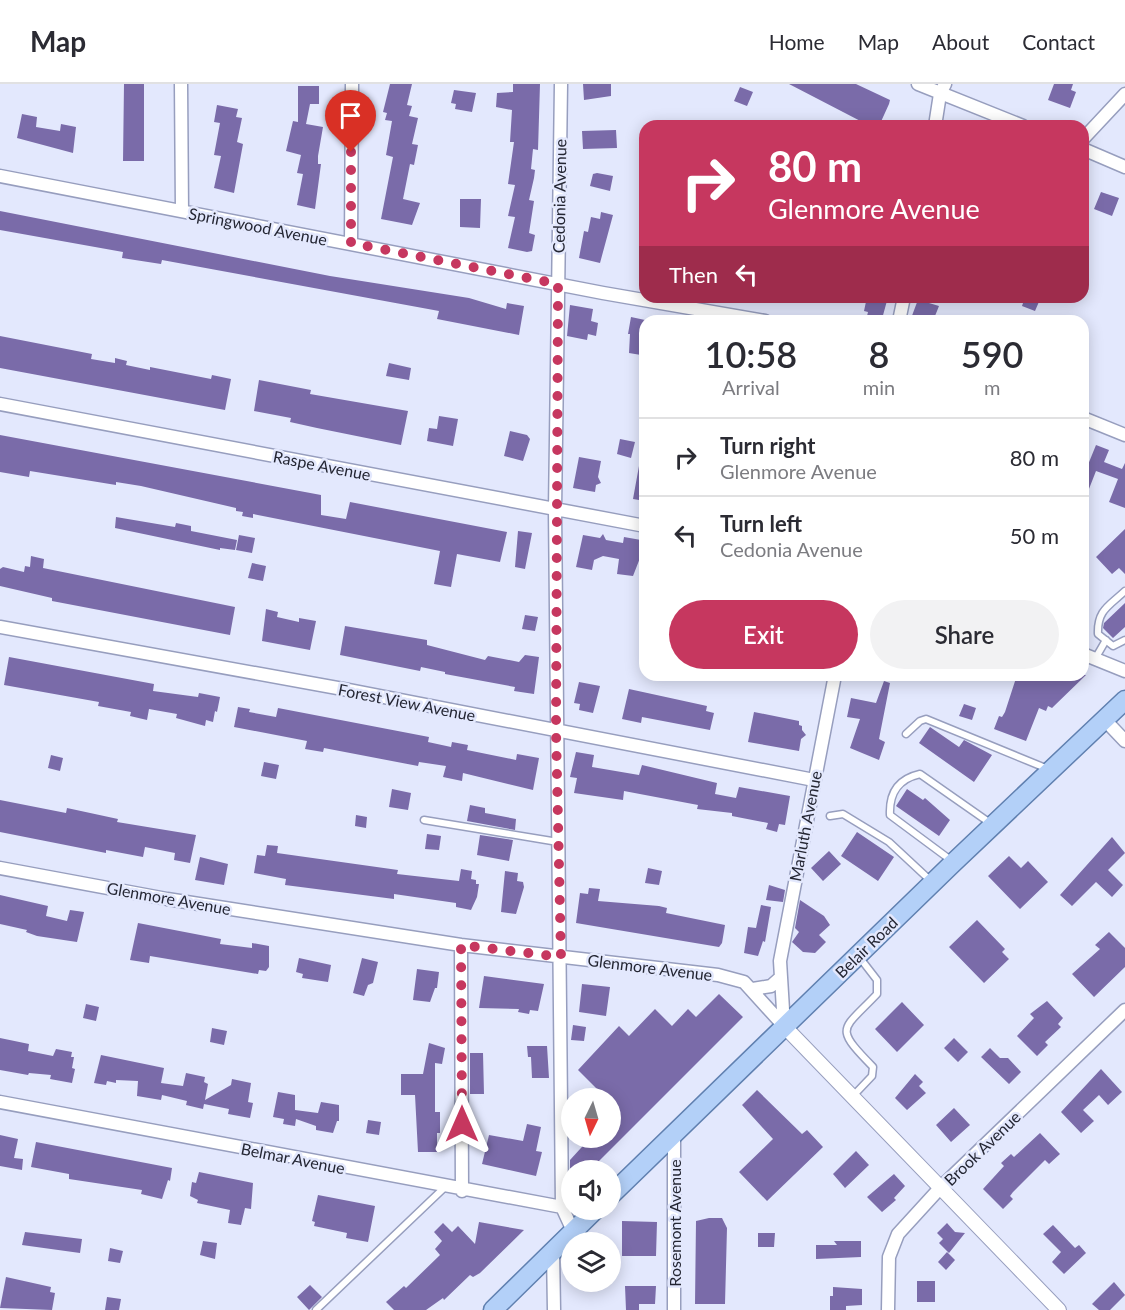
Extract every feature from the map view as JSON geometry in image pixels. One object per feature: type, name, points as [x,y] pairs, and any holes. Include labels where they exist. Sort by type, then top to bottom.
[{"type":"main road","name":"Belair Road","points":[[621,1186],[674,1137],[784,1026],[953,862],[1125,700]]},
{"type":"main road","points":[[493,1310],[584,1220]]},
{"type":"street","points":[[181,84],[182,211]]},
{"type":"street","points":[[351,243],[352,84]]},
{"type":"street","name":"Cedonia Avenue","points":[[561,84],[555,510],[562,1160]]},
{"type":"street","points":[[918,84],[943,89],[1010,120]]},
{"type":"street","points":[[936,120],[943,89]]},
{"type":"street","points":[[1089,133],[1125,94]]},
{"type":"street","points":[[1089,152],[1125,167]]},
{"type":"street","name":"Springwood Avenue","points":[[0,176],[639,298]]},
{"type":"street","name":"Springwood Avenue","points":[[664,303],[731,315]]},
{"type":"street","name":"Raspe Avenue","points":[[0,404],[639,525]]},
{"type":"street","points":[[1089,420],[1125,435]]},
{"type":"street","name":"Forest View Avenue","points":[[0,627],[814,780]]},
{"type":"street","points":[[1089,656],[1125,670]]},
{"type":"street","name":"Marluth Avenue","points":[[784,1026],[780,961],[786,918],[834,681]]},
{"type":"street","points":[[1105,720],[1125,741]]},
{"type":"street","name":"Glenmore Avenue","points":[[0,868],[167,899],[461,945],[718,975],[744,982],[1059,1310]]},
{"type":"street","points":[[461,945],[462,1191]]},
{"type":"street","points":[[753,989],[771,986],[780,978]]},
{"type":"street","name":"Brook Avenue","points":[[888,1310],[889,1257],[898,1234],[940,1188],[1125,1010]]},
{"type":"street","name":"Belmar Avenue","points":[[0,1102],[462,1191],[561,1207]]},
{"type":"street","name":"Rosemont Avenue","points":[[674,1137],[674,1310]]},
{"type":"street","points":[[568,1220],[573,1231]]},
{"type":"street","points":[[553,1251],[554,1310]]},
{"type":"lane","points":[[1125,591],[1099,615],[1098,634],[1113,646],[1125,640]]},
{"type":"lane","points":[[1095,659],[1106,640]]},
{"type":"lane","points":[[906,734],[920,721],[926,719],[1052,770]]},
{"type":"lane","points":[[953,862],[890,815],[889,800],[908,777],[920,774],[993,825]]},
{"type":"lane","points":[[830,816],[843,814],[889,842],[932,883]]},
{"type":"lane","points":[[424,820],[559,842]]},
{"type":"lane","points":[[852,1097],[872,1076],[873,1067],[849,1044],[845,1030],[848,1021],[877,994],[877,980],[858,955]]},
{"type":"lane","points":[[316,1310],[446,1187]]},
{"type":"building","points":[[124,84],[144,84],[144,161],[123,161]]},
{"type":"building","points":[[390,84],[412,84],[407,105],[412,106],[409,116],[418,118],[412,144],[418,145],[414,165],[410,164],[403,199],[420,203],[412,225],[381,219],[393,157],[386,155],[392,121],[385,120],[387,113],[383,112]]},
{"type":"building","points":[[513,84],[540,84],[538,150],[533,149],[531,169],[535,170],[529,200],[534,201],[529,233],[535,235],[532,251],[527,252],[508,248],[515,217],[508,216],[515,185],[508,184],[514,142],[510,142],[512,110],[496,107],[497,93],[513,92]]},
{"type":"building","points":[[583,84],[611,84],[611,96],[584,100]]},
{"type":"building","points":[[789,84],[856,84],[890,100],[882,120],[858,120]]},
{"type":"building","points":[[1054,84],[1073,84],[1071,90],[1076,92],[1070,108],[1048,100]]},
{"type":"building","points":[[298,86],[319,86],[319,104],[310,104],[306,124],[323,127],[318,156],[318,164],[321,164],[315,209],[297,205],[303,174],[297,173],[301,155],[286,151],[293,121],[298,122]]},
{"type":"building","points":[[740,87],[753,92],[747,106],[734,101]]},
{"type":"building","points":[[454,90],[476,93],[472,112],[455,109],[456,104],[451,103]]},
{"type":"building","points":[[217,105],[238,109],[236,117],[242,118],[237,142],[243,144],[234,193],[214,188],[221,156],[214,155],[220,123],[214,122]]},
{"type":"building","points":[[22,114],[37,117],[36,127],[60,131],[61,124],[76,127],[73,153],[17,138]]},
{"type":"building","points":[[616,130],[617,148],[583,149],[582,131]]},
{"type":"building","points":[[593,174],[613,176],[610,191],[590,186]]},
{"type":"building","points":[[1101,192],[1119,198],[1112,216],[1094,209]]},
{"type":"building","points":[[460,199],[481,199],[480,228],[460,227]]},
{"type":"building","points":[[0,211],[330,276],[469,298],[506,309],[507,303],[524,306],[519,335],[437,319],[439,311],[162,260],[161,264],[122,258],[123,252],[0,230]]},
{"type":"building","points":[[601,212],[613,215],[600,263],[579,258],[584,231],[588,232],[591,217],[600,219]]},
{"type":"building","points":[[866,303],[886,303],[883,315],[867,315],[868,312],[864,311]]},
{"type":"building","points":[[917,303],[939,306],[935,315],[912,315]]},
{"type":"building","points":[[1023,303],[1038,303],[1035,311],[1022,306]]},
{"type":"building","points":[[570,305],[593,309],[591,321],[598,323],[596,336],[588,334],[587,340],[567,336]]},
{"type":"building","points":[[631,317],[639,319],[639,355],[629,353],[630,334],[628,334]]},
{"type":"building","points":[[0,336],[92,354],[91,359],[115,363],[115,358],[127,361],[126,365],[150,370],[150,367],[211,379],[212,375],[231,379],[225,410],[0,368]]},
{"type":"building","points":[[389,363],[411,368],[409,380],[386,376]]},
{"type":"building","points":[[259,380],[311,390],[310,394],[408,411],[401,445],[290,422],[291,418],[254,411]]},
{"type":"building","points":[[439,416],[458,419],[453,446],[427,441],[429,428],[437,429]]},
{"type":"building","points":[[510,431],[527,435],[530,439],[523,461],[504,456]]},
{"type":"building","points":[[0,435],[321,495],[321,515],[346,519],[350,502],[507,532],[500,562],[457,554],[451,587],[434,584],[440,551],[253,514],[253,518],[242,516],[243,512],[236,511],[236,508],[141,486],[116,482],[116,485],[30,471],[29,477],[0,472]]},
{"type":"building","points":[[620,439],[635,442],[631,458],[617,454]]},
{"type":"building","points":[[1096,445],[1109,450],[1104,462],[1122,469],[1125,463],[1125,508],[1109,502],[1118,479],[1096,471],[1089,489],[1089,462]]},
{"type":"building","points":[[579,457],[601,461],[598,477],[601,483],[596,485],[595,492],[573,488]]},
{"type":"building","points":[[639,466],[639,500],[633,499]]},
{"type":"building","points":[[116,517],[175,527],[176,523],[191,526],[191,531],[237,540],[235,550],[220,548],[220,550],[115,528]]},
{"type":"building","points":[[1125,529],[1125,574],[1119,568],[1112,574],[1096,557]]},
{"type":"building","points":[[518,531],[532,533],[525,569],[515,567]]},
{"type":"building","points":[[603,534],[606,540],[623,543],[624,537],[639,540],[639,561],[633,576],[617,574],[619,559],[603,556],[594,560],[592,570],[576,567],[583,535],[600,538]]},
{"type":"building","points":[[239,535],[255,538],[252,553],[236,550]]},
{"type":"building","points":[[31,556],[44,559],[43,568],[235,607],[230,635],[52,601],[52,598],[0,586],[0,569],[3,567],[24,572],[25,566],[30,567]]},
{"type":"building","points":[[252,563],[266,566],[263,581],[248,578]]},
{"type":"building","points":[[1125,603],[1125,627],[1113,638],[1103,628],[1104,623]]},
{"type":"building","points":[[266,609],[278,612],[277,617],[299,622],[299,618],[316,621],[310,650],[262,641]]},
{"type":"building","points":[[525,615],[538,617],[535,631],[522,629]]},
{"type":"building","points":[[345,626],[427,640],[427,645],[485,660],[488,656],[519,662],[525,655],[539,657],[534,694],[514,691],[515,687],[445,674],[445,672],[421,667],[420,671],[340,655]]},
{"type":"building","points":[[9,657],[154,684],[153,691],[198,697],[199,693],[220,697],[217,712],[215,711],[213,722],[206,720],[205,726],[176,718],[177,714],[149,709],[147,720],[130,716],[131,712],[98,706],[99,702],[4,685]]},
{"type":"building","points":[[884,681],[890,683],[879,739],[885,742],[879,760],[850,748],[860,719],[847,717],[851,698],[876,703]]},
{"type":"building","points":[[1015,681],[1080,681],[1052,708],[1048,706],[1046,711],[1039,708],[1026,741],[994,729],[999,716],[1002,717]]},
{"type":"building","points":[[579,682],[600,686],[593,713],[579,710],[580,704],[574,703]]},
{"type":"building","points":[[629,689],[707,706],[706,711],[714,713],[710,730],[642,717],[641,723],[622,719]]},
{"type":"building","points":[[964,704],[976,708],[972,720],[959,716]]},
{"type":"building","points":[[238,707],[250,709],[249,712],[276,717],[278,708],[429,737],[428,742],[451,747],[452,742],[468,745],[467,750],[516,760],[517,754],[539,758],[533,790],[463,773],[462,781],[443,777],[446,766],[419,762],[418,766],[324,748],[323,752],[305,749],[307,741],[234,727]]},
{"type":"building","points":[[754,712],[799,721],[806,735],[801,739],[799,751],[748,742]]},
{"type":"building","points":[[930,727],[959,747],[964,740],[992,755],[974,782],[919,743]]},
{"type":"building","points":[[576,752],[594,755],[592,767],[639,775],[642,765],[717,783],[715,794],[736,798],[739,787],[790,796],[785,825],[779,824],[777,832],[766,829],[768,823],[732,816],[732,813],[697,809],[698,805],[624,791],[623,800],[574,793],[577,778],[570,777]]},
{"type":"building","points":[[51,755],[63,758],[60,771],[48,768]]},
{"type":"building","points":[[264,762],[279,765],[276,779],[261,776]]},
{"type":"building","points":[[392,789],[411,793],[408,810],[389,807]]},
{"type":"building","points":[[907,789],[923,800],[925,798],[950,820],[939,836],[896,806]]},
{"type":"building","points":[[0,800],[66,813],[67,808],[118,819],[117,822],[196,835],[190,863],[174,860],[175,853],[145,847],[143,857],[106,850],[106,853],[0,832]]},
{"type":"building","points":[[470,805],[485,808],[485,813],[516,819],[515,830],[467,821]]},
{"type":"building","points":[[356,815],[367,817],[366,828],[355,826]]},
{"type":"building","points":[[857,832],[894,857],[878,881],[841,856]]},
{"type":"building","points":[[427,834],[441,836],[439,850],[425,849]]},
{"type":"building","points":[[480,835],[513,840],[509,861],[477,855]]},
{"type":"building","points":[[1112,837],[1125,853],[1108,870],[1123,885],[1112,897],[1096,882],[1072,906],[1060,895]]},
{"type":"building","points":[[267,845],[278,846],[277,853],[398,870],[397,874],[459,881],[461,869],[472,871],[471,879],[476,880],[476,884],[479,884],[477,897],[471,910],[456,907],[456,903],[394,894],[394,899],[285,885],[286,879],[254,873],[257,855],[265,856]]},
{"type":"building","points":[[829,851],[841,864],[823,881],[811,868]]},
{"type":"building","points":[[1009,856],[1021,868],[1028,861],[1048,882],[1020,909],[988,876]]},
{"type":"building","points":[[200,857],[228,864],[224,885],[195,880]]},
{"type":"building","points":[[648,868],[662,871],[659,885],[645,883]]},
{"type":"building","points":[[505,871],[518,873],[517,881],[523,882],[524,887],[516,914],[501,912]]},
{"type":"building","points":[[769,885],[785,890],[783,902],[766,900]]},
{"type":"building","points":[[589,888],[600,889],[598,901],[659,906],[667,908],[666,913],[725,925],[722,943],[719,947],[576,923],[580,893],[588,894]]},
{"type":"building","points":[[0,895],[48,906],[46,916],[67,921],[70,910],[84,912],[77,942],[37,936],[26,932],[27,930],[0,924]]},
{"type":"building","points":[[800,900],[824,916],[830,925],[819,935],[826,942],[815,953],[803,952],[792,942],[799,932],[795,928]]},
{"type":"building","points":[[761,905],[771,907],[765,942],[763,941],[758,956],[744,953],[748,927],[756,928]]},
{"type":"building","points":[[977,920],[1005,949],[1002,952],[1009,959],[984,983],[949,947]]},
{"type":"building","points":[[138,923],[221,939],[220,944],[252,948],[252,943],[269,946],[269,967],[266,971],[259,970],[258,974],[150,956],[149,963],[130,960]]},
{"type":"building","points":[[1109,932],[1125,948],[1125,967],[1094,997],[1072,974],[1100,949],[1095,945]]},
{"type":"building","points":[[299,958],[331,965],[328,982],[302,978],[303,974],[296,972]]},
{"type":"building","points":[[362,958],[378,962],[373,983],[368,985],[364,996],[353,993]]},
{"type":"building","points":[[417,969],[439,972],[437,988],[430,1002],[413,1000]]},
{"type":"building","points":[[484,976],[544,984],[538,1011],[530,1010],[529,1014],[518,1012],[519,1009],[479,1008]]},
{"type":"building","points":[[582,984],[610,987],[606,1016],[579,1012]]},
{"type":"building","points":[[719,994],[743,1017],[621,1139],[621,1088],[596,1088],[578,1070],[619,1026],[629,1036],[655,1009],[672,1026],[688,1009],[696,1017]]},
{"type":"building","points":[[1047,1001],[1063,1018],[1058,1024],[1061,1027],[1045,1042],[1048,1045],[1037,1056],[1017,1036],[1034,1018],[1030,1014]]},
{"type":"building","points":[[902,1002],[924,1025],[897,1052],[875,1029]]},
{"type":"building","points":[[86,1004],[99,1007],[96,1021],[83,1018]]},
{"type":"building","points":[[573,1025],[586,1027],[584,1041],[571,1040]]},
{"type":"building","points":[[212,1028],[227,1031],[224,1045],[210,1042]]},
{"type":"building","points":[[0,1038],[29,1044],[28,1051],[53,1056],[56,1049],[72,1052],[71,1057],[74,1057],[72,1068],[75,1069],[72,1083],[50,1079],[51,1075],[29,1073],[28,1075],[0,1070]]},
{"type":"building","points":[[954,1038],[968,1052],[958,1062],[944,1048]]},
{"type":"building","points":[[429,1043],[445,1048],[442,1064],[435,1063],[435,1112],[440,1112],[440,1133],[437,1133],[437,1152],[418,1152],[415,1095],[401,1095],[401,1074],[423,1074]]},
{"type":"building","points":[[527,1046],[547,1046],[549,1078],[532,1078],[531,1057],[528,1057]]},
{"type":"building","points":[[990,1048],[1000,1058],[1008,1058],[1021,1072],[1009,1084],[981,1057]]},
{"type":"building","points":[[470,1053],[483,1053],[484,1094],[470,1094]]},
{"type":"building","points":[[101,1055],[164,1068],[161,1083],[183,1086],[186,1073],[205,1077],[204,1082],[208,1084],[205,1100],[231,1085],[232,1079],[251,1083],[248,1102],[253,1103],[250,1118],[228,1114],[229,1109],[204,1104],[203,1109],[186,1105],[187,1101],[162,1095],[161,1100],[137,1096],[138,1081],[116,1080],[116,1083],[107,1081],[106,1085],[94,1083]]},
{"type":"building","points":[[1101,1069],[1122,1092],[1108,1105],[1099,1095],[1083,1110],[1094,1121],[1081,1133],[1061,1112]]},
{"type":"building","points":[[915,1074],[923,1082],[919,1086],[926,1093],[907,1110],[895,1098]]},
{"type":"building","points":[[757,1090],[802,1134],[807,1130],[823,1147],[767,1201],[739,1172],[773,1139],[742,1105]]},
{"type":"building","points":[[278,1092],[295,1095],[295,1110],[318,1113],[321,1102],[339,1105],[339,1121],[333,1133],[316,1130],[316,1126],[296,1119],[295,1126],[283,1124],[284,1119],[273,1117]]},
{"type":"building","points":[[954,1108],[970,1125],[951,1142],[936,1125]]},
{"type":"building","points":[[368,1120],[381,1122],[379,1135],[366,1133]]},
{"type":"building","points":[[527,1124],[541,1127],[536,1151],[542,1152],[536,1176],[482,1164],[489,1135],[523,1141]]},
{"type":"building","points":[[1040,1133],[1060,1154],[1049,1164],[1045,1160],[1013,1192],[1010,1196],[1013,1199],[1003,1209],[983,1189],[1004,1166],[1001,1163],[1011,1154],[1014,1157]]},
{"type":"building","points":[[0,1135],[18,1139],[14,1158],[23,1159],[22,1170],[0,1166]]},
{"type":"building","points":[[36,1142],[172,1168],[170,1181],[168,1180],[162,1199],[141,1194],[142,1190],[69,1179],[69,1174],[31,1167]]},
{"type":"building","points":[[581,1148],[612,1148],[600,1160],[570,1160]]},
{"type":"building","points":[[856,1151],[869,1165],[845,1188],[833,1174]]},
{"type":"building","points":[[199,1172],[253,1183],[251,1209],[245,1208],[241,1225],[228,1223],[230,1210],[197,1203],[198,1200],[190,1196],[192,1182],[196,1183]]},
{"type":"building","points":[[894,1174],[905,1186],[894,1198],[896,1200],[882,1212],[867,1197]]},
{"type":"building","points":[[318,1195],[375,1206],[368,1242],[346,1238],[347,1233],[314,1226],[315,1222],[312,1221]]},
{"type":"building","points":[[722,1218],[727,1228],[725,1304],[695,1304],[696,1221]]},
{"type":"building","points":[[622,1221],[657,1222],[656,1256],[622,1256]]},
{"type":"building","points":[[479,1222],[524,1230],[480,1273],[473,1277],[470,1275],[444,1300],[443,1298],[426,1310],[394,1310],[386,1302],[404,1286],[406,1288],[440,1255],[435,1249],[442,1241],[434,1232],[443,1223],[452,1232],[458,1226],[475,1244]]},
{"type":"building","points":[[947,1223],[955,1232],[965,1233],[949,1253],[939,1243],[943,1239],[937,1233]]},
{"type":"building","points":[[1053,1225],[1075,1248],[1079,1245],[1086,1253],[1064,1274],[1052,1262],[1061,1252],[1043,1234]]},
{"type":"building","points":[[25,1232],[82,1239],[80,1253],[22,1245]]},
{"type":"building","points":[[758,1233],[775,1233],[774,1247],[758,1247]]},
{"type":"building","points":[[203,1241],[217,1243],[215,1259],[200,1255]]},
{"type":"building","points":[[834,1241],[861,1241],[861,1257],[816,1259],[816,1245],[837,1245]]},
{"type":"building","points":[[110,1248],[123,1251],[120,1263],[108,1261]]},
{"type":"building","points":[[947,1252],[955,1260],[946,1270],[938,1262]]},
{"type":"building","points":[[6,1277],[51,1287],[50,1292],[55,1293],[52,1310],[0,1308]]},
{"type":"building","points":[[917,1281],[935,1281],[935,1302],[917,1302]]},
{"type":"building","points":[[1114,1282],[1125,1295],[1110,1310],[1099,1310],[1092,1304]]},
{"type":"building","points":[[310,1285],[322,1297],[309,1310],[297,1297]]},
{"type":"building","points":[[625,1286],[656,1286],[655,1304],[639,1304],[639,1310],[626,1310]]},
{"type":"building","points":[[833,1287],[862,1289],[862,1305],[846,1306],[846,1310],[830,1310],[830,1296],[833,1296]]},
{"type":"building","points":[[107,1297],[121,1299],[119,1310],[105,1310]]},
{"type":"route","points":[[351,152],[351,243],[558,284],[555,510],[556,730],[561,957],[461,945],[462,1124]]}]
